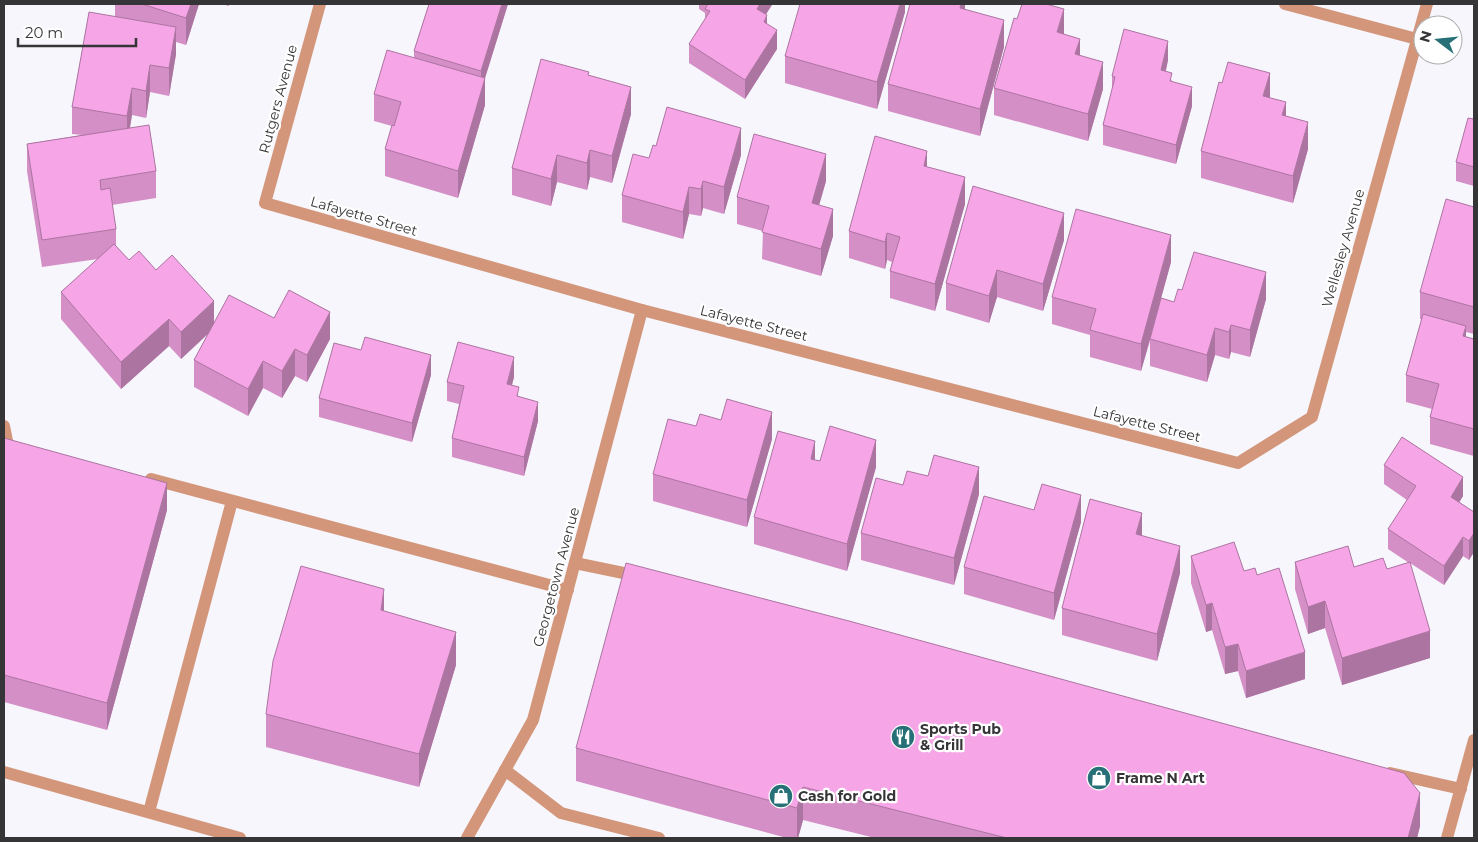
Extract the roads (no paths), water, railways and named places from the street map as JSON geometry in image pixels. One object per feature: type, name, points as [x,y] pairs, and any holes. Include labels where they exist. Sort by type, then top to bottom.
[{"type":"street","name":"Rutgers Avenue","points":[[265,203],[320,4]]},
{"type":"street","points":[[1285,4],[1413,38]]},
{"type":"street","name":"Wellesley Avenue","points":[[1238,463],[1312,417],[1413,53]]},
{"type":"street","name":"Lafayette Street","points":[[265,203],[642,310],[1238,463]]},
{"type":"street","name":"Georgetown Avenue","points":[[467,838],[533,720],[642,310]]},
{"type":"street","points":[[4,426],[9,441]]},
{"type":"street","points":[[139,476],[568,590]]},
{"type":"street","points":[[149,812],[232,501]]},
{"type":"street","points":[[575,562],[650,578]]},
{"type":"street","points":[[1447,838],[1474,740]]},
{"type":"street","points":[[1376,769],[1461,789]]},
{"type":"street","points":[[505,770],[561,813],[659,838]]},
{"type":"street","points":[[4,772],[232,837]]},
{"type":"place","name":"Sports Pub & Grill","points":[[903,737]]},
{"type":"place","name":"Frame N Art","points":[[1099,778]]},
{"type":"place","name":"Cash for Gold","points":[[781,796]]}]
